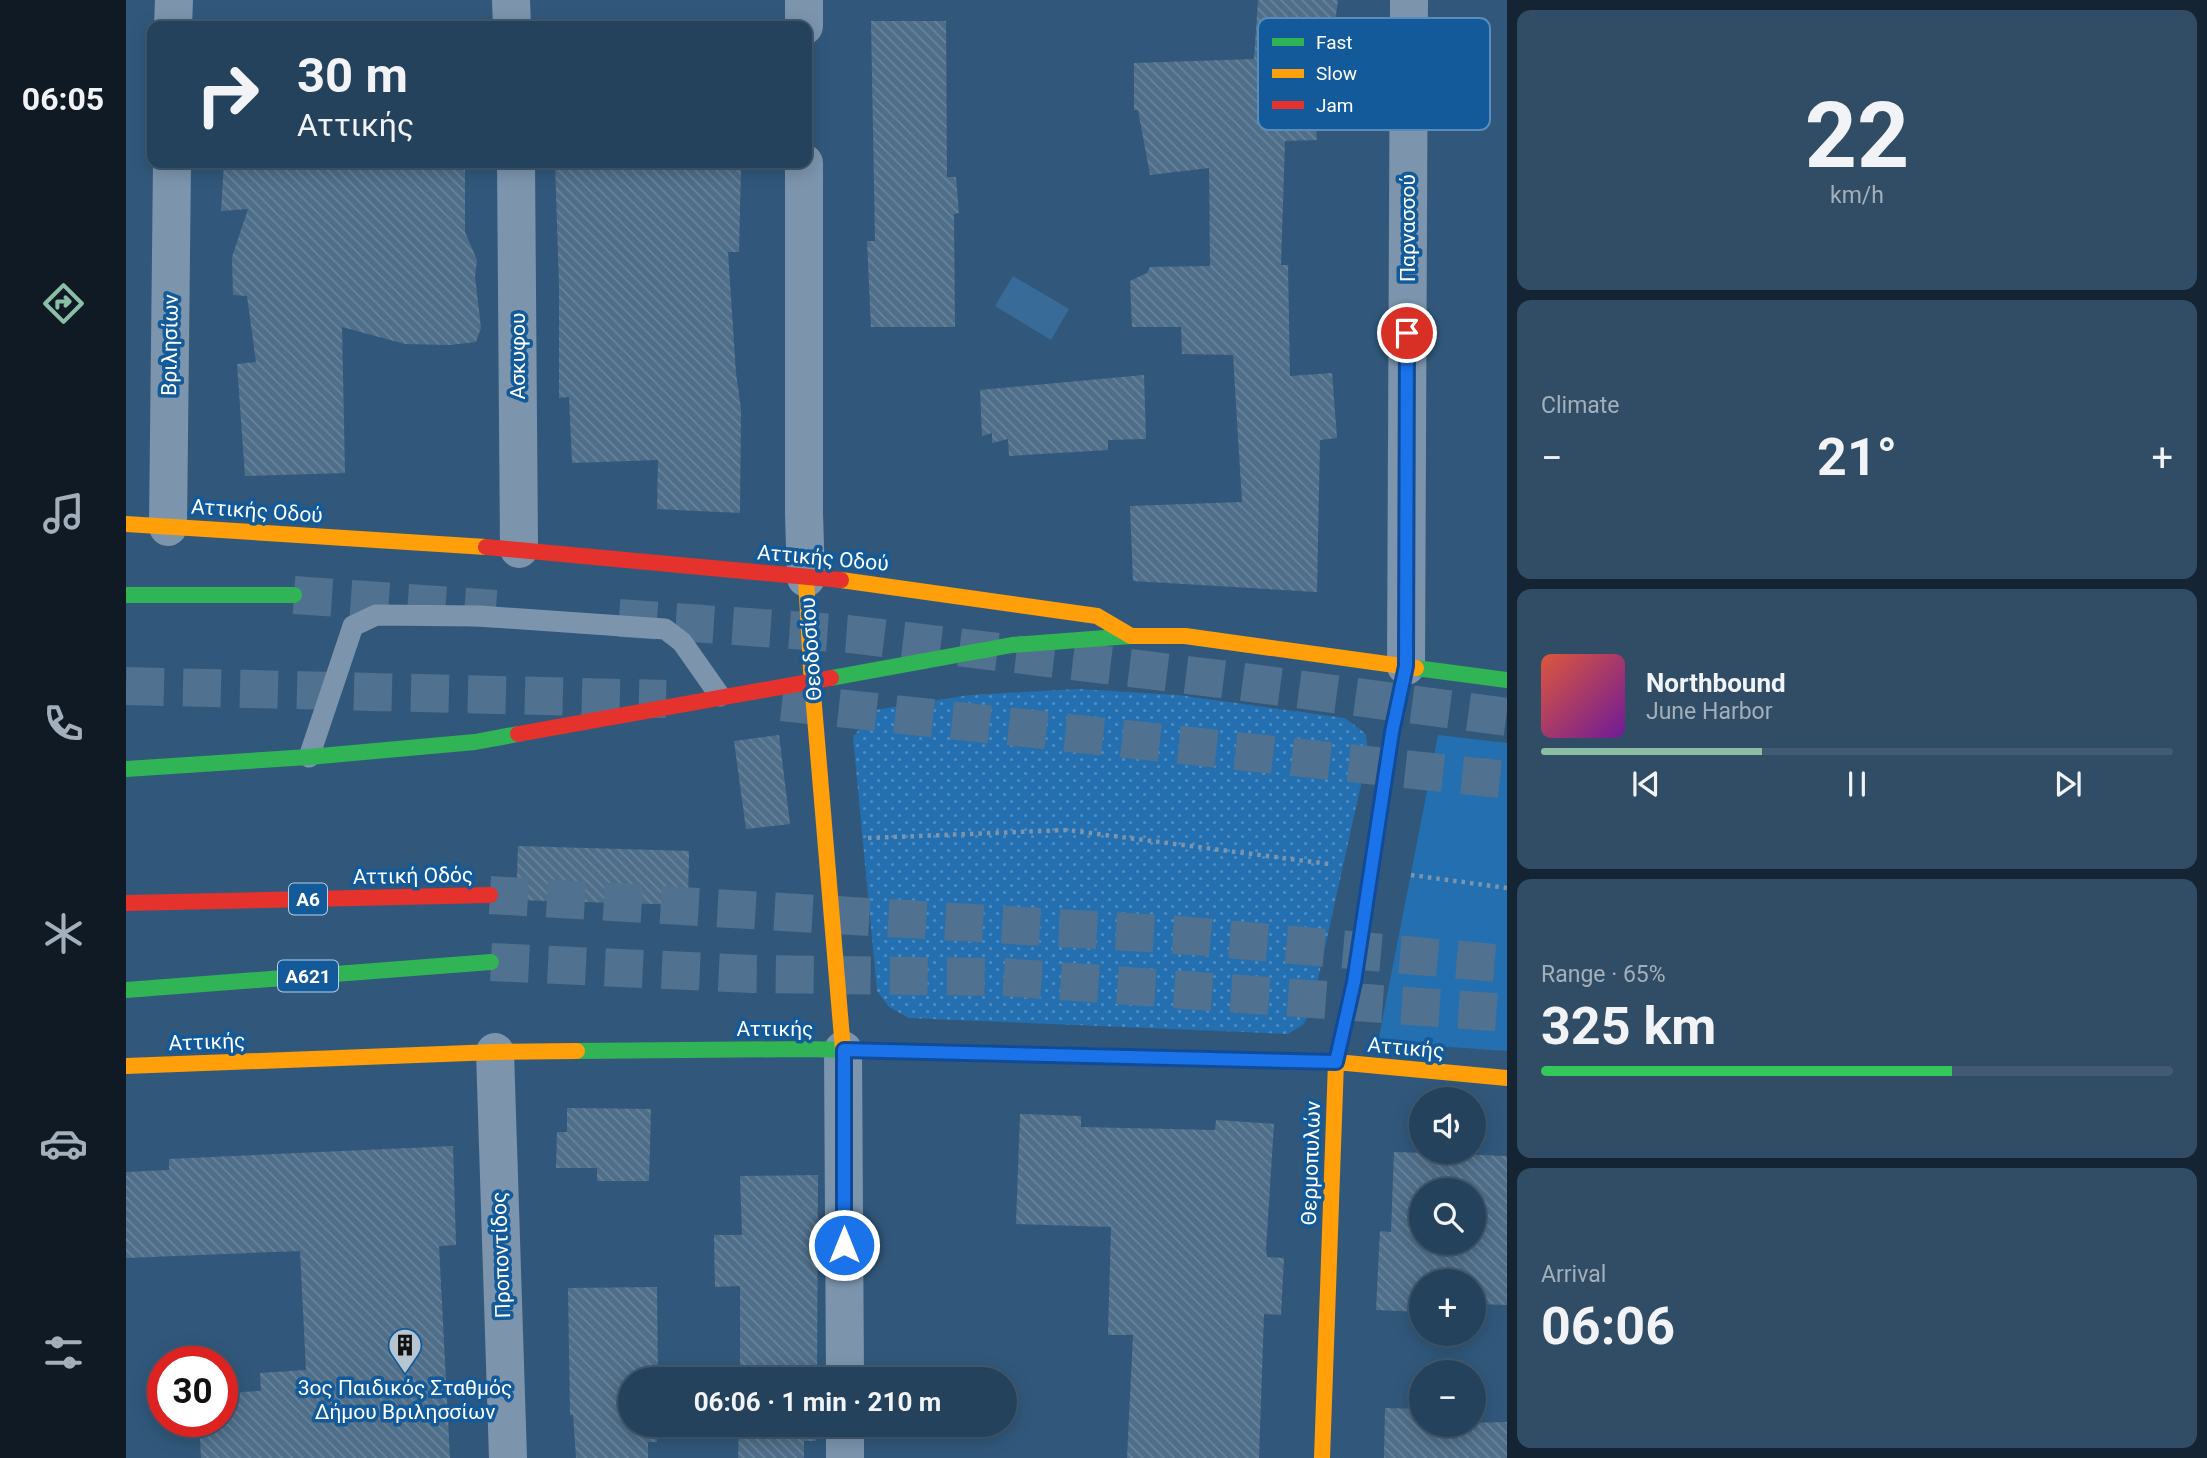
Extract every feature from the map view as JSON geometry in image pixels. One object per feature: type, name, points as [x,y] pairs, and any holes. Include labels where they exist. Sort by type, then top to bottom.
[{"type":"main road","name":"Αττικής Οδού","points":[[126,524],[519,549],[877,583],[1097,616],[1131,636]]},
{"type":"main road","name":"Θεοδοσίου","points":[[806,578],[844,1050]]},
{"type":"main road","points":[[126,595],[293,594]]},
{"type":"main road","points":[[126,769],[309,757],[475,741],[1012,645],[1131,636],[1185,636],[1507,680]]},
{"type":"main road","name":"Θερμοπυλών","points":[[1322,1458],[1336,1062],[1354,982],[1392,732],[1406,666]]},
{"type":"main road","name":"Αττική Οδός","points":[[126,904],[490,895]]},
{"type":"main road","name":"Α621","points":[[126,989],[491,962]]},
{"type":"main road","name":"Αττικής","points":[[126,1066],[495,1052],[844,1050],[1336,1062],[1507,1078]]},
{"type":"street","points":[[173,21],[174,0]]},
{"type":"street","points":[[511,0],[512,21]]},
{"type":"street","points":[[804,0],[804,21]]},
{"type":"street","name":"Παρνασσού","points":[[1409,0],[1409,18]]},
{"type":"street","name":"Παρνασσού","points":[[1406,666],[1408,130]]},
{"type":"street","name":"Βριλησίων","points":[[168,527],[172,168]]},
{"type":"street","name":"Ασκυφου","points":[[516,168],[519,549]]},
{"type":"street","name":"Θεοδοσίου","points":[[804,168],[806,578]]},
{"type":"street","points":[[844,1050],[845,1367]]},
{"type":"street","name":"Προποντίδος","points":[[495,1052],[508,1458]]},
{"type":"street","points":[[845,1437],[845,1458]]},
{"type":"lane","points":[[309,757],[353,626],[376,615],[479,616],[664,629],[682,642],[720,696]]},
{"type":"path","points":[[825,840],[1067,830],[1507,888]]},
{"type":"shaded area","points":[[1013,276],[1069,309],[1051,340],[995,306]]},
{"type":"shaded area","points":[[1078,689],[1178,695],[1345,718],[1366,734],[1368,753],[1312,1006],[1304,1024],[1288,1034],[909,1018],[889,1007],[877,991],[853,737],[875,710],[970,695]]},
{"type":"shaded area","points":[[1438,735],[1507,743],[1507,1051],[1378,1042]]},
{"type":"building","points":[[1258,0],[1338,0],[1336,18],[1258,18],[1258,130],[1316,130],[1317,140],[1285,141],[1281,265],[1288,265],[1290,376],[1332,373],[1337,438],[1320,440],[1317,592],[1133,581],[1130,506],[1242,502],[1233,355],[1182,354],[1181,327],[1132,327],[1130,281],[1147,273],[1150,267],[1210,266],[1209,168],[1150,175],[1138,110],[1134,110],[1134,63],[1254,59]]},
{"type":"building","points":[[871,21],[946,21],[947,177],[956,177],[959,213],[954,214],[955,327],[871,327],[867,241],[875,241]]},
{"type":"building","points":[[224,168],[465,168],[465,232],[477,260],[475,276],[481,328],[476,342],[450,345],[405,344],[342,327],[345,473],[245,476],[237,364],[256,362],[247,296],[233,295],[232,257],[248,209],[221,211]]},
{"type":"building","points":[[555,168],[741,170],[739,252],[728,252],[741,409],[740,513],[657,509],[658,460],[572,463],[569,397],[559,398]]},
{"type":"building","points":[[1144,375],[1146,439],[1108,440],[1108,450],[1009,456],[1008,439],[992,443],[992,433],[982,436],[980,390]]},
{"type":"building","points":[[779,735],[790,824],[746,829],[734,741]]},
{"type":"building","points":[[518,846],[689,851],[688,905],[516,900]]},
{"type":"building","points":[[567,1108],[651,1109],[649,1181],[597,1181],[597,1168],[556,1168],[557,1132],[567,1132]]},
{"type":"building","points":[[1020,1114],[1081,1116],[1081,1127],[1215,1130],[1216,1120],[1274,1124],[1266,1249],[1267,1257],[1284,1258],[1281,1315],[1264,1314],[1259,1458],[1127,1458],[1133,1335],[1108,1335],[1111,1227],[1016,1224]]},
{"type":"building","points":[[453,1146],[456,1245],[439,1246],[450,1458],[201,1458],[200,1437],[238,1437],[238,1392],[261,1391],[260,1373],[306,1370],[300,1251],[126,1258],[126,1172],[169,1170],[169,1159]]},
{"type":"building","points":[[1394,1152],[1409,1153],[1409,1164],[1486,1164],[1486,1155],[1507,1156],[1507,1305],[1486,1304],[1486,1269],[1409,1269],[1409,1311],[1376,1310],[1380,1231],[1391,1232]]},
{"type":"building","points":[[818,1175],[817,1367],[740,1367],[740,1286],[715,1287],[714,1235],[742,1235],[740,1176]]},
{"type":"building","points":[[657,1287],[658,1367],[618,1367],[618,1437],[657,1437],[657,1442],[648,1442],[648,1458],[576,1458],[573,1415],[570,1415],[568,1288]]},
{"type":"building","points":[[1385,1408],[1409,1409],[1409,1437],[1486,1437],[1486,1422],[1507,1422],[1507,1458],[1384,1458]]},
{"type":"building","points":[[739,1437],[816,1437],[816,1441],[804,1441],[804,1458],[738,1458]]},
{"type":"tunnel","points":[[294,595],[496,609]]},
{"type":"tunnel","points":[[619,618],[849,634],[1507,717]]},
{"type":"tunnel","points":[[126,686],[666,699]]},
{"type":"tunnel","points":[[782,702],[1507,780]]},
{"type":"tunnel","points":[[490,895],[1181,935],[1507,964]]},
{"type":"tunnel","points":[[491,962],[752,974],[1003,977],[1507,1013]]},
{"type":"traffic: fast","points":[[126,595],[294,595]]},
{"type":"traffic: fast","points":[[831,678],[1012,645],[1131,636]]},
{"type":"traffic: fast","points":[[1416,668],[1507,680]]},
{"type":"traffic: fast","points":[[126,769],[309,757],[475,742],[518,734]]},
{"type":"traffic: fast","points":[[126,990],[491,962]]},
{"type":"traffic: fast","points":[[577,1051],[806,1049],[1026,1054]]},
{"type":"traffic: slow","points":[[126,524],[486,547]]},
{"type":"traffic: slow","points":[[806,578],[811,670],[843,1050]]},
{"type":"traffic: slow","points":[[841,580],[1097,616],[1131,636],[1185,636],[1416,668]]},
{"type":"traffic: slow","points":[[1322,1458],[1336,1062],[1354,982],[1370,878]]},
{"type":"traffic: slow","points":[[126,1066],[577,1051]]},
{"type":"traffic: slow","points":[[1026,1054],[1336,1062],[1507,1078]]},
{"type":"traffic: jam","points":[[486,547],[841,580]]},
{"type":"traffic: jam","points":[[1370,878],[1392,732],[1406,666]]},
{"type":"traffic: jam","points":[[518,734],[831,678]]},
{"type":"traffic: jam","points":[[126,903],[490,895]]},
{"type":"place","name":"3ος Παιδικός Σταθμός Δήμου Βριλησσίων","points":[[405,1375]]},
{"type":"route","points":[[844,1245],[844,1050],[1336,1062],[1354,982],[1392,732],[1406,666],[1407,333]]}]
